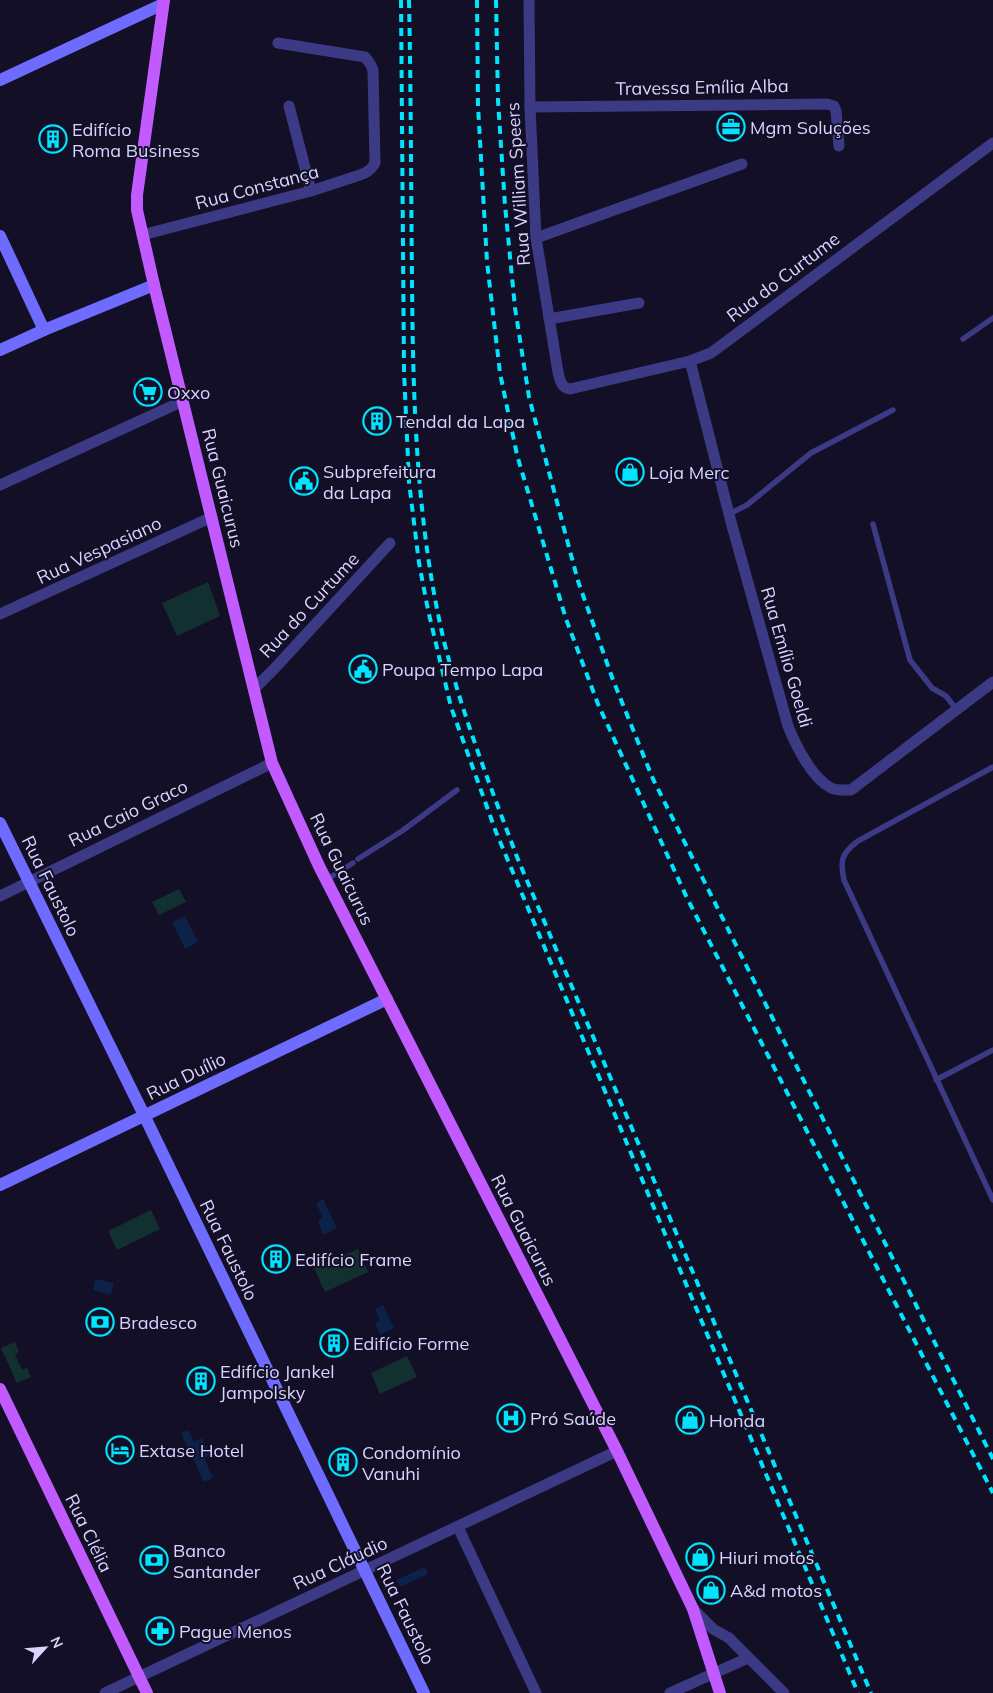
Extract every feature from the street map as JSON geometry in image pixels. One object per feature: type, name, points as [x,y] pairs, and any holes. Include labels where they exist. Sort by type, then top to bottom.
[{"type":"main road","name":"Rua Guaicurus","points":[[164,2],[137,195],[137,210],[272,763],[326,880],[617,1451],[693,1609],[720,1693]]},
{"type":"main road","name":"Rua Clélia","points":[[0,1391],[146,1693]]},
{"type":"street","name":"Rua William Speers","points":[[529,0],[530,107],[536,238],[560,380],[566,389],[570,389]]},
{"type":"street","points":[[0,80],[164,2]]},
{"type":"street","name":"Rua Constança","points":[[142,235],[311,191],[368,172],[375,163],[373,67],[364,57],[278,43]]},
{"type":"street","name":"Travessa Emília Alba","points":[[530,107],[827,104],[834,106],[836,111],[839,146]]},
{"type":"street","points":[[289,106],[311,191]]},
{"type":"street","name":"Rua do Curtume","points":[[570,389],[690,361],[711,353],[993,143]]},
{"type":"street","points":[[536,238],[742,164]]},
{"type":"street","points":[[0,236],[44,330]]},
{"type":"street","points":[[0,350],[154,285]]},
{"type":"street","points":[[549,319],[639,303]]},
{"type":"street","name":"Rua Emílio Goeldi","points":[[690,361],[729,514],[788,726],[794,742],[803,757],[822,781],[833,789],[841,791],[851,790],[993,682]]},
{"type":"street","points":[[0,485],[184,401]]},
{"type":"street","name":"Rua Vespasiano","points":[[0,614],[212,517]]},
{"type":"street","name":"Rua do Curtume","points":[[254,689],[390,543]]},
{"type":"street","name":"Rua Caio Graco","points":[[0,896],[272,763]]},
{"type":"street","name":"Rua Faustolo","points":[[0,823],[144,1115],[424,1693]]},
{"type":"street","name":"Rua Duílio","points":[[0,1185],[387,999]]},
{"type":"street","name":"Rua Cláudio","points":[[105,1693],[617,1451]]},
{"type":"street","points":[[458,1526],[536,1693]]},
{"type":"street","points":[[693,1609],[713,1629],[729,1638],[784,1693]]},
{"type":"street","points":[[670,1693],[748,1658]]},
{"type":"lane","points":[[963,340],[993,318]]},
{"type":"lane","points":[[729,514],[747,505],[811,453],[893,410]]},
{"type":"lane","points":[[873,524],[910,660],[932,688],[946,696],[957,710]]},
{"type":"lane","points":[[993,766],[858,841],[846,850],[842,860],[844,880],[993,1200]]},
{"type":"lane","points":[[358,859],[402,831],[458,790]]},
{"type":"lane","points":[[326,880],[353,863]]},
{"type":"lane","points":[[936,1080],[993,1050]]},
{"type":"green space","points":[[208,582],[220,616],[177,636],[162,603]]},
{"type":"green space","points":[[179,889],[186,902],[159,915],[152,902]]},
{"type":"green space","points":[[151,1210],[160,1229],[117,1250],[108,1231]]},
{"type":"green space","points":[[358,1249],[368,1272],[325,1292],[314,1268]]},
{"type":"green space","points":[[15,1342],[19,1352],[15,1354],[22,1370],[27,1368],[31,1377],[17,1383],[1,1348]]},
{"type":"green space","points":[[407,1356],[417,1377],[380,1394],[371,1373]]},
{"type":"water","points":[[185,916],[198,942],[185,949],[172,922]]},
{"type":"water","points":[[323,1199],[337,1228],[323,1235],[318,1220],[323,1218],[316,1203]]},
{"type":"water","points":[[95,1279],[114,1283],[111,1295],[93,1290]]},
{"type":"water","points":[[383,1305],[394,1328],[380,1335],[375,1323],[380,1320],[375,1309]]},
{"type":"water","points":[[188,1430],[194,1442],[202,1438],[210,1455],[204,1458],[213,1478],[204,1482],[181,1433]]},
{"type":"water","points":[[425,1567],[428,1574],[400,1587],[396,1580]]},
{"type":"railway","points":[[401,0],[404,371],[409,482],[419,563],[451,707],[496,832],[858,1693]]},
{"type":"railway","points":[[409,0],[415,414],[427,549],[434,593],[450,665],[477,748],[517,857],[871,1693]]},
{"type":"railway","points":[[477,0],[478,106],[487,262],[500,373],[517,455],[566,619],[598,704],[687,898],[993,1493]]},
{"type":"railway","points":[[496,0],[498,101],[505,205],[515,308],[529,397],[578,581],[613,680],[653,779],[993,1459]]},
{"type":"place","name":"Mgm Soluções","points":[[731,127]]},
{"type":"place","name":"Edifício Roma Business","points":[[53,139]]},
{"type":"place","name":"Oxxo","points":[[148,392]]},
{"type":"place","name":"Tendal da Lapa","points":[[377,421]]},
{"type":"place","name":"Loja Merc","points":[[630,472]]},
{"type":"place","name":"Subprefeitura da Lapa","points":[[304,481]]},
{"type":"place","name":"Poupa Tempo Lapa","points":[[363,669]]},
{"type":"place","name":"Edifício Frame","points":[[276,1259]]},
{"type":"place","name":"Bradesco","points":[[100,1322]]},
{"type":"place","name":"Edifício Forme","points":[[334,1343]]},
{"type":"place","name":"Edifício Jankel Jampolsky","points":[[201,1381]]},
{"type":"place","name":"Pró Saúde","points":[[511,1418]]},
{"type":"place","name":"Honda","points":[[690,1420]]},
{"type":"place","name":"Extase Hotel","points":[[120,1450]]},
{"type":"place","name":"Condomínio Vanuhi","points":[[343,1462]]},
{"type":"place","name":"Hiuri motos","points":[[700,1557]]},
{"type":"place","name":"Banco Santander","points":[[154,1560]]},
{"type":"place","name":"A&d motos","points":[[711,1590]]},
{"type":"place","name":"Pague Menos","points":[[160,1631]]}]
